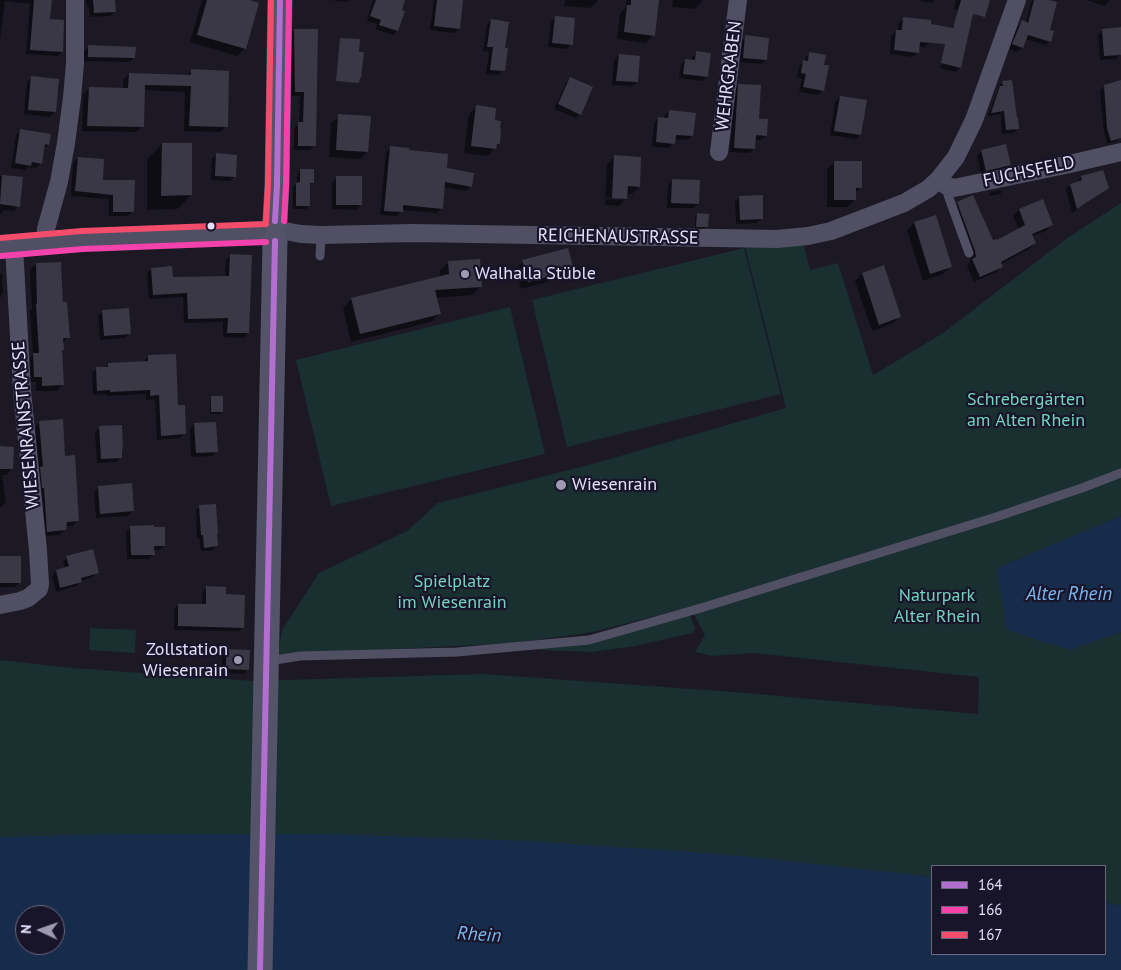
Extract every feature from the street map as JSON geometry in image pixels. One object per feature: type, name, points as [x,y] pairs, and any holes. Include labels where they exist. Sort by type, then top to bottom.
[{"type":"street","points":[[46,243],[46,229],[57,190],[72,98],[75,0]]},
{"type":"street","points":[[260,970],[280,0]]},
{"type":"street","name":"WEHRGRABEN","points":[[719,152],[738,0]]},
{"type":"street","name":"REICHENAUSTRASSE","points":[[7,246],[82,240],[275,232],[321,235],[413,233],[777,239],[808,236],[836,229],[904,204],[928,189],[942,183],[974,120],[1017,0]]},
{"type":"street","name":"FUCHSFELD","points":[[942,183],[954,188],[1121,152]]},
{"type":"street","name":"WIESENRAINSTRASSE","points":[[0,605],[28,598],[38,589],[40,584],[7,246]]},
{"type":"lane","points":[[942,183],[969,253]]},
{"type":"lane","points":[[320,256],[321,235]]},
{"type":"lane","points":[[266,669],[300,656],[457,652],[589,640],[701,608],[996,517],[1121,473]]},
{"type":"lane","points":[[266,669],[301,662]]},
{"type":"green space","points":[[1121,203],[1121,516],[997,568],[1070,650],[1121,632],[1121,905],[1106,903],[1106,865],[931,865],[931,878],[918,875],[0,839],[0,660],[72,668],[253,681],[483,674],[734,692],[978,714],[979,677],[754,653],[712,656],[695,652],[705,635],[690,607],[593,632],[515,643],[278,655],[282,630],[319,573],[407,531],[438,503],[589,465],[786,408],[745,247],[803,242],[810,270],[838,263],[873,375],[943,333],[1066,239]]},
{"type":"green space","points":[[744,248],[781,394],[567,447],[532,300]]},
{"type":"green space","points":[[510,307],[545,454],[331,506],[296,360]]},
{"type":"green space","points":[[689,611],[695,629],[692,633],[635,646],[592,652],[540,650],[539,645],[589,640]]},
{"type":"green space","points":[[90,628],[136,630],[135,653],[89,650]]},
{"type":"water","name":"Alter Rhein","points":[[1121,516],[1121,632],[1070,650],[1007,630],[997,568]]},
{"type":"water","name":"Rhein","points":[[126,834],[326,834],[527,841],[721,854],[918,875],[931,878],[931,955],[1106,955],[1106,903],[1121,905],[1121,970],[0,970],[0,837]]},
{"type":"building","points":[[34,0],[52,0],[50,19],[64,20],[63,52],[30,50]]},
{"type":"building","points":[[93,0],[115,0],[116,12],[94,13]]},
{"type":"building","points":[[207,0],[250,0],[259,3],[246,49],[197,35]]},
{"type":"building","points":[[376,0],[405,0],[402,10],[405,11],[398,31],[379,25],[381,20],[370,16]]},
{"type":"building","points":[[437,0],[463,0],[460,29],[434,26]]},
{"type":"building","points":[[631,0],[659,0],[655,36],[624,32],[627,5],[631,5]]},
{"type":"building","points":[[961,0],[990,0],[985,17],[973,14],[961,68],[941,63],[945,44],[920,42],[919,53],[894,50],[896,30],[902,30],[903,17],[931,20],[931,24],[953,28]]},
{"type":"building","points":[[1034,0],[1057,2],[1050,30],[1054,31],[1051,42],[1028,35],[1023,48],[1012,44],[1022,20],[1028,23]]},
{"type":"building","points":[[555,16],[575,18],[573,45],[552,43]]},
{"type":"building","points":[[491,19],[509,22],[505,48],[508,48],[505,71],[490,70],[493,47],[487,47]]},
{"type":"building","points":[[1121,27],[1121,55],[1104,56],[1102,29]]},
{"type":"building","points":[[294,29],[318,29],[316,146],[298,146],[298,122],[303,122],[304,92],[295,92]]},
{"type":"building","points":[[745,35],[769,38],[767,60],[743,58]]},
{"type":"building","points":[[340,38],[360,39],[359,52],[364,52],[359,83],[336,81]]},
{"type":"building","points":[[88,45],[136,47],[135,58],[88,57]]},
{"type":"building","points":[[696,51],[711,53],[708,77],[683,74],[685,59],[695,60]]},
{"type":"building","points":[[809,52],[826,55],[824,65],[829,65],[824,91],[803,87],[806,74],[801,73],[803,60],[808,61]]},
{"type":"building","points":[[619,54],[640,56],[638,82],[616,81]]},
{"type":"building","points":[[191,69],[229,71],[228,127],[189,126],[191,86],[145,85],[144,127],[87,126],[89,87],[128,88],[129,73],[191,75]]},
{"type":"building","points":[[31,76],[59,79],[56,112],[28,110]]},
{"type":"building","points":[[570,77],[593,87],[581,115],[558,104]]},
{"type":"building","points":[[1012,80],[1019,129],[1006,130],[1004,111],[991,113],[1000,86],[1003,86],[1002,81]]},
{"type":"building","points":[[1121,80],[1121,138],[1111,141],[1107,128],[1104,85]]},
{"type":"building","points":[[738,84],[761,85],[759,119],[768,119],[767,136],[756,135],[755,149],[734,148]]},
{"type":"building","points":[[840,96],[867,100],[861,135],[834,131]]},
{"type":"building","points":[[476,105],[496,108],[495,120],[501,121],[501,129],[500,144],[497,144],[496,149],[471,146]]},
{"type":"building","points":[[669,110],[696,113],[693,136],[676,135],[675,144],[656,142],[658,117],[668,118]]},
{"type":"building","points":[[338,114],[371,116],[368,152],[336,150]]},
{"type":"building","points":[[20,129],[51,134],[49,145],[45,144],[42,164],[32,162],[31,166],[15,163]]},
{"type":"building","points":[[162,143],[192,143],[192,195],[161,196]]},
{"type":"building","points":[[1006,144],[1011,165],[986,171],[981,150]]},
{"type":"building","points":[[390,146],[448,154],[447,168],[474,173],[472,187],[445,182],[443,209],[403,205],[403,212],[384,211]]},
{"type":"building","points":[[216,153],[237,155],[236,177],[215,176]]},
{"type":"building","points":[[614,155],[641,157],[640,187],[628,186],[627,199],[612,198]]},
{"type":"building","points":[[78,157],[104,159],[103,180],[135,180],[134,212],[113,212],[113,195],[75,191]]},
{"type":"building","points":[[834,161],[862,161],[862,188],[856,188],[856,200],[834,200]]},
{"type":"building","points":[[300,169],[314,169],[314,183],[310,183],[310,206],[296,206],[296,183],[300,182]]},
{"type":"building","points":[[1103,170],[1109,188],[1077,209],[1070,184],[1082,180],[1081,176]]},
{"type":"building","points":[[2,175],[23,177],[20,207],[0,204]]},
{"type":"building","points":[[336,176],[362,176],[362,205],[336,205]]},
{"type":"building","points":[[672,179],[700,180],[699,204],[671,203]]},
{"type":"building","points":[[763,195],[763,219],[740,220],[739,196]]},
{"type":"building","points":[[973,195],[993,240],[997,240],[1025,225],[1019,209],[1043,199],[1053,225],[1032,234],[1036,243],[1001,262],[1003,267],[980,277],[972,259],[976,257],[975,251],[957,202]]},
{"type":"building","points":[[697,213],[709,214],[708,227],[696,227]]},
{"type":"building","points":[[936,215],[952,267],[930,274],[914,222]]},
{"type":"building","points":[[568,248],[574,270],[528,282],[522,260]]},
{"type":"building","points":[[230,254],[252,255],[249,333],[227,333],[228,318],[188,319],[187,293],[153,295],[151,268],[172,266],[173,277],[229,276]]},
{"type":"building","points":[[480,259],[482,287],[435,290],[441,314],[360,334],[351,298],[449,274],[448,261]]},
{"type":"building","points":[[61,262],[63,302],[67,302],[70,338],[63,338],[64,385],[42,386],[42,377],[34,377],[33,353],[39,353],[36,263]]},
{"type":"building","points":[[884,265],[901,317],[879,325],[862,273]]},
{"type":"building","points":[[129,308],[131,334],[104,336],[102,310]]},
{"type":"building","points":[[176,354],[178,405],[185,405],[186,434],[161,436],[159,395],[150,396],[150,390],[97,391],[96,367],[108,367],[108,363],[148,361],[148,355]]},
{"type":"building","points":[[211,396],[223,396],[223,412],[211,412]]},
{"type":"building","points":[[63,419],[65,456],[75,455],[79,521],[67,522],[66,530],[47,532],[44,488],[42,488],[40,467],[43,466],[39,421]]},
{"type":"building","points":[[216,422],[218,452],[196,453],[194,423]]},
{"type":"building","points":[[122,425],[122,458],[101,459],[99,426]]},
{"type":"building","points":[[0,446],[14,447],[13,469],[0,469]]},
{"type":"building","points":[[132,483],[134,511],[100,514],[98,486]]},
{"type":"building","points":[[216,504],[218,546],[204,548],[199,505]]},
{"type":"building","points":[[154,525],[154,527],[165,527],[165,546],[154,546],[155,555],[131,555],[130,526]]},
{"type":"building","points":[[93,549],[99,573],[81,578],[82,582],[60,588],[56,570],[69,566],[66,556]]},
{"type":"building","points":[[0,556],[21,556],[21,583],[0,583]]},
{"type":"building","points":[[206,586],[226,587],[226,594],[245,595],[244,628],[178,626],[178,604],[206,604]]},
{"type":"building","name":"Zollstation Wiesenrain","points":[[226,649],[250,650],[249,670],[226,669]]},
{"type":"transit line","name":"167","points":[[266,221],[271,0]]},
{"type":"transit line","name":"164","points":[[275,221],[280,0]]},
{"type":"transit line","name":"166","points":[[284,221],[289,0]]},
{"type":"transit line","name":"167","points":[[0,238],[82,231],[266,224]]},
{"type":"transit line","name":"164","points":[[260,970],[275,241]]},
{"type":"transit line","name":"166","points":[[1,256],[83,249],[266,242]]},
{"type":"place","name":"Walhalla Stüble","points":[[465,274]]},
{"type":"place","name":"Wiesenrain","points":[[561,485]]},
{"type":"place","name":"Zollstation Wiesenrain","points":[[238,660]]},
{"type":"park label","name":"Schrebergärten am Alten Rhein","points":[[1026,410]]},
{"type":"park label","name":"Spielplatz im Wiesenrain","points":[[452,592]]},
{"type":"park label","name":"Naturpark Alter Rhein","points":[[937,606]]}]
